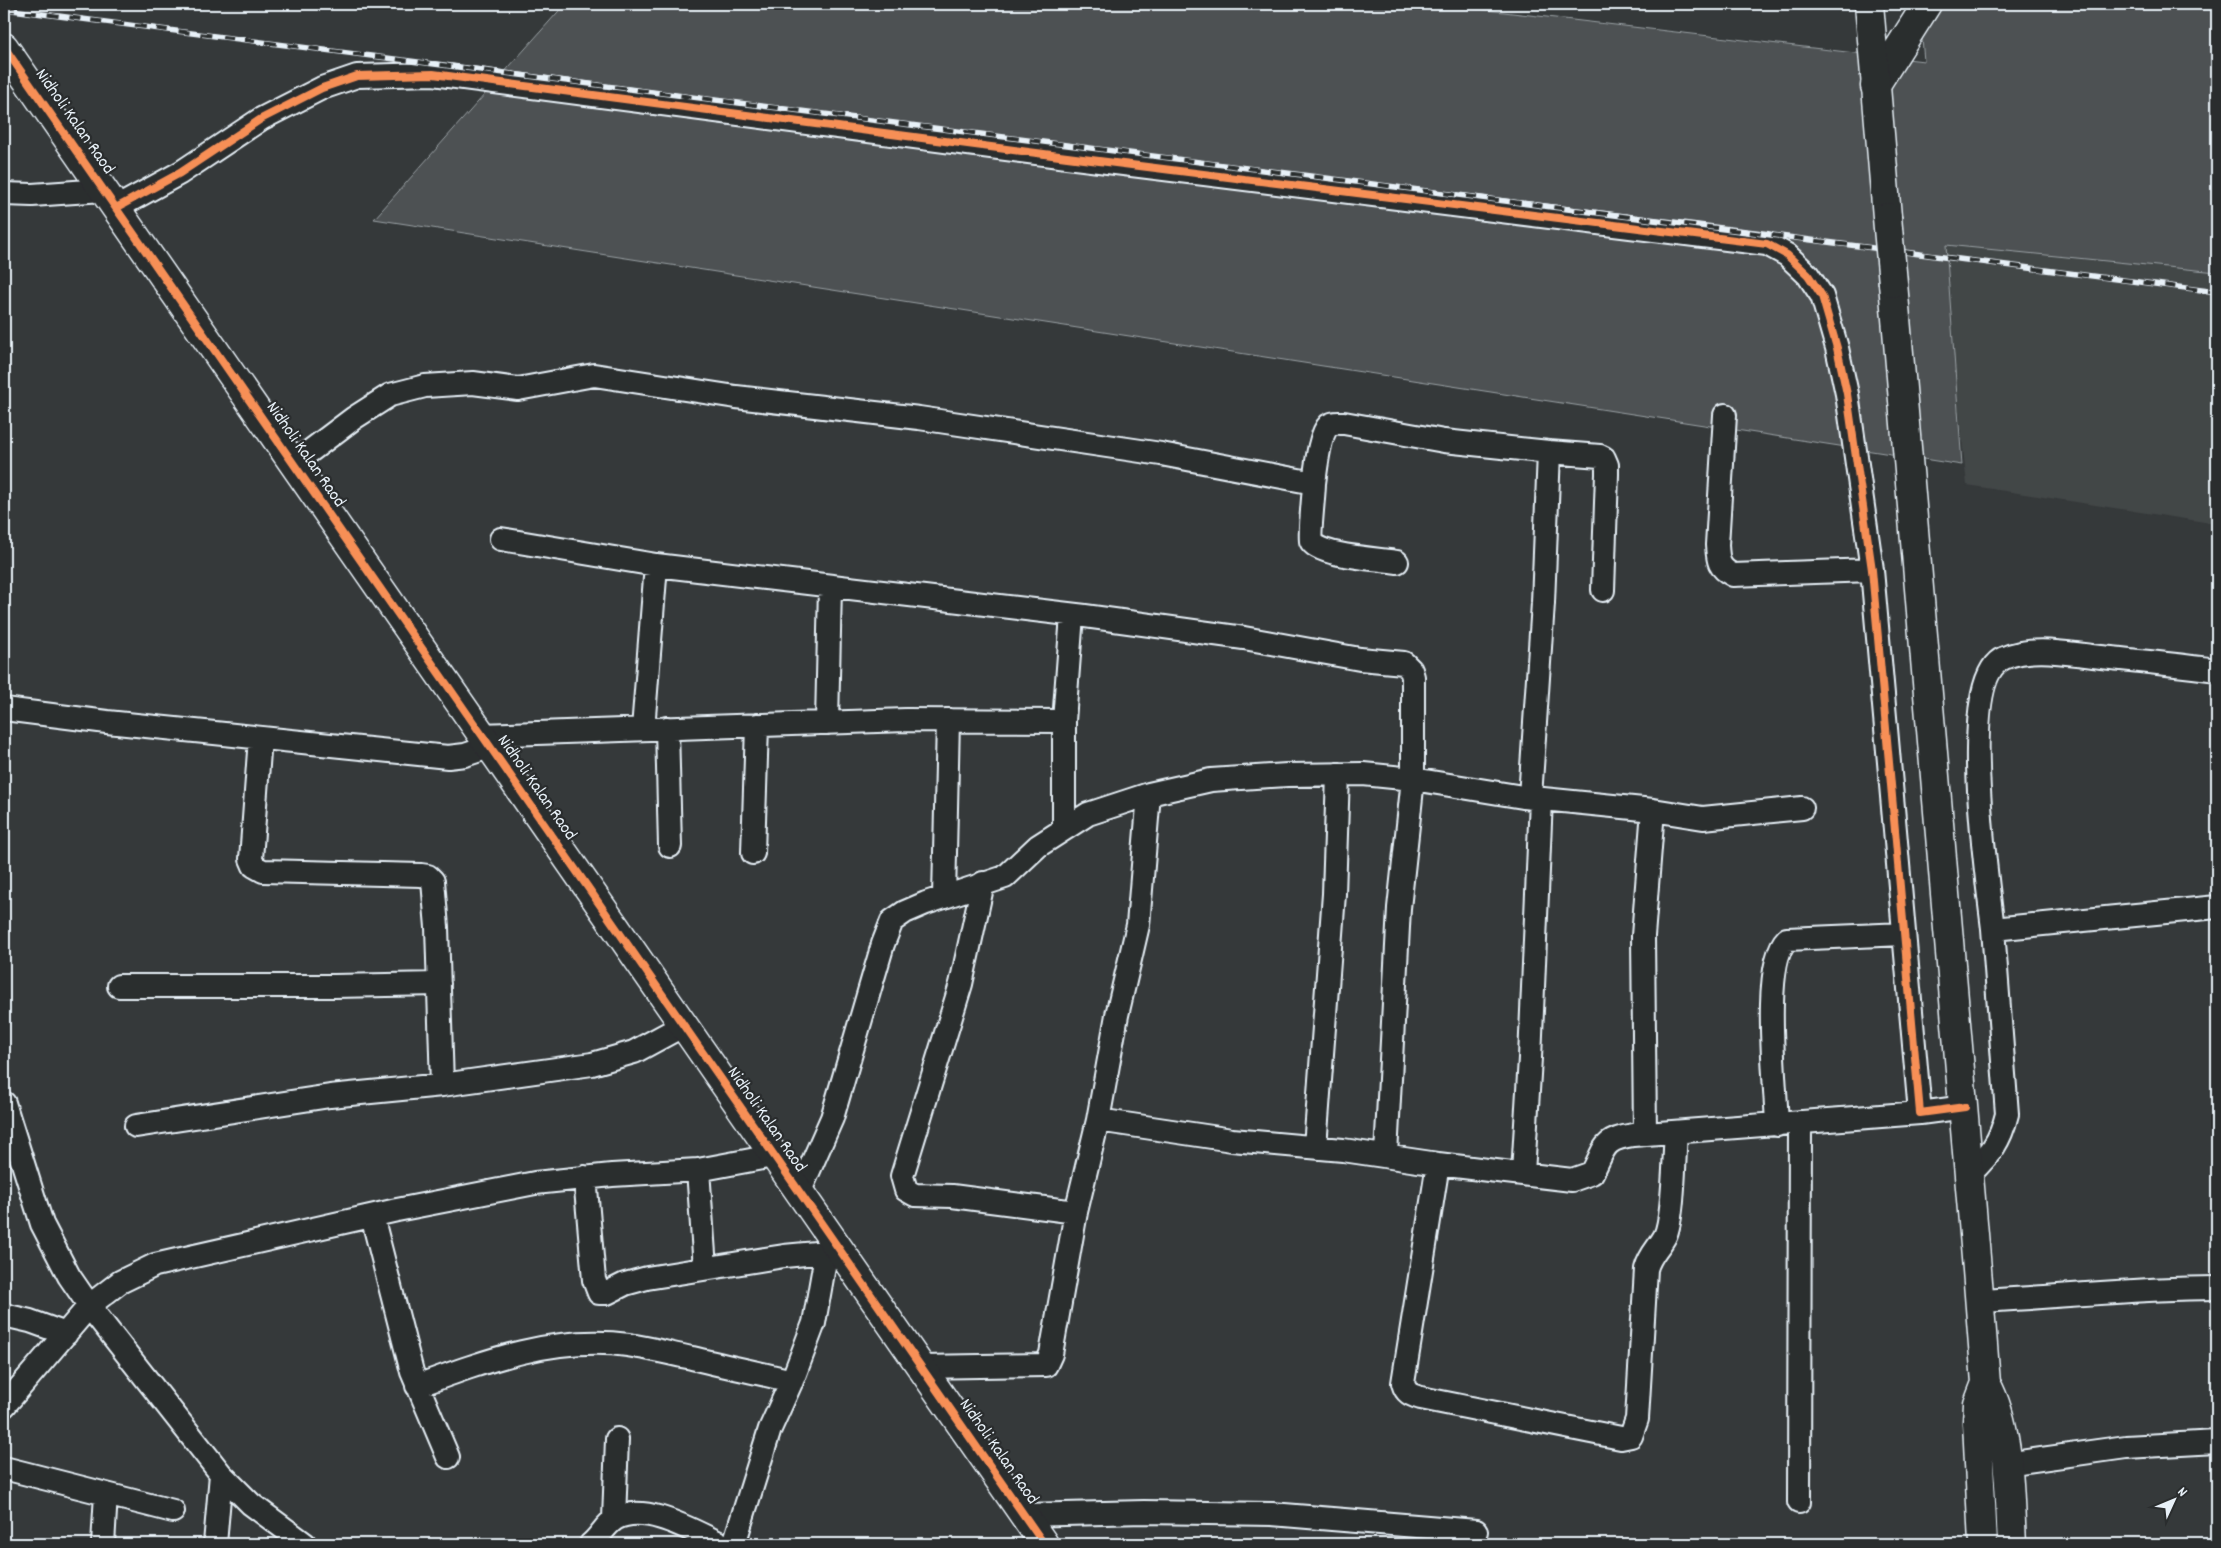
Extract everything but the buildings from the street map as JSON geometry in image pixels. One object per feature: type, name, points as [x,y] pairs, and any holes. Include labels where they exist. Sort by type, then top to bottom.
[{"type":"main road","points":[[1869,4],[1932,703],[1986,1382],[1996,1400],[2002,1424],[2012,1544]]},
{"type":"main road","points":[[1875,86],[1927,4]]},
{"type":"main road","name":"Nidholi Kalan Raod","points":[[4,47],[799,1193],[828,1244],[920,1367],[1044,1544]]},
{"type":"main road","points":[[1983,1544],[1977,1422],[1978,1404],[1986,1382]]},
{"type":"street","points":[[4,194],[109,199],[180,172],[261,119],[322,88],[357,76],[433,74],[1047,154],[1767,244],[1787,255],[1808,275],[1822,296],[1837,348],[1847,394],[1872,570],[1920,1112]]},
{"type":"street","points":[[293,464],[354,418],[390,395],[425,386],[473,383],[518,389],[594,375],[736,397],[919,418],[1132,450],[1314,483]]},
{"type":"street","points":[[1725,415],[1717,544],[1718,563],[1724,571],[1733,575],[1872,570]]},
{"type":"street","points":[[1397,562],[1327,552],[1316,547],[1311,538],[1314,483],[1322,438],[1327,426],[1332,423],[1444,440],[1600,456],[1606,461],[1607,465],[1603,590]]},
{"type":"street","points":[[1523,1174],[1530,1058],[1536,798],[1549,452]]},
{"type":"street","points":[[501,539],[656,565],[1072,615],[1244,638],[1360,659],[1404,663],[1411,670],[1413,678],[1413,779],[1399,908],[1386,1155]]},
{"type":"street","points":[[643,729],[656,565]]},
{"type":"street","points":[[827,723],[830,586]]},
{"type":"street","points":[[1064,828],[1064,721],[1072,615]]},
{"type":"street","points":[[1970,1174],[1992,1151],[2002,1133],[2007,1114],[1993,929],[1977,780],[1980,708],[1984,684],[1990,669],[2002,658],[2023,653],[2051,652],[2217,670]]},
{"type":"street","points":[[4,708],[107,722],[448,757],[465,755],[485,741],[643,729],[948,720],[1064,721]]},
{"type":"street","points":[[944,896],[948,720]]},
{"type":"street","points":[[754,853],[758,725]]},
{"type":"street","points":[[667,728],[670,846]]},
{"type":"street","points":[[260,738],[251,859],[254,866],[263,871],[428,876],[433,881],[442,1085]]},
{"type":"street","points":[[1315,1147],[1334,894],[1338,774]]},
{"type":"street","points":[[799,1193],[832,1118],[892,921],[905,912],[944,896],[1005,877],[1038,846],[1088,814],[1149,794],[1210,780],[1338,774],[1363,774],[1413,779],[1536,798],[1653,810],[1703,818],[1802,808]]},
{"type":"street","points":[[920,1367],[1046,1365],[1051,1354],[1076,1212],[1098,1120],[1117,1015],[1138,925],[1149,794]]},
{"type":"street","points":[[1645,1134],[1643,936],[1653,810]]},
{"type":"street","points":[[983,884],[961,984],[902,1176],[903,1184],[906,1190],[915,1195],[952,1196],[1076,1212]]},
{"type":"street","points":[[1993,929],[2217,907]]},
{"type":"street","points":[[1778,1124],[1772,996],[1781,946],[1787,939],[1904,934]]},
{"type":"street","points":[[118,986],[439,984]]},
{"type":"street","points":[[136,1126],[330,1096],[442,1085],[592,1064],[634,1052],[682,1026]]},
{"type":"street","points":[[4,1103],[42,1224],[69,1276],[221,1474],[252,1504],[305,1544]]},
{"type":"street","points":[[1098,1120],[1232,1140],[1386,1155],[1438,1164],[1572,1180],[1592,1173],[1604,1146],[1614,1138],[1965,1107]]},
{"type":"street","points":[[1799,1502],[1800,1122]]},
{"type":"street","points":[[1438,1164],[1403,1383],[1405,1390],[1409,1394],[1421,1398],[1621,1438],[1631,1436],[1637,1419],[1646,1270],[1649,1257],[1665,1236],[1669,1218],[1676,1132]]},
{"type":"street","points":[[4,1406],[90,1305],[120,1282],[155,1265],[372,1216],[535,1183],[585,1177],[698,1170],[773,1156]]},
{"type":"street","points":[[698,1170],[705,1268]]},
{"type":"street","points":[[585,1177],[594,1280],[599,1293],[610,1292],[634,1280],[828,1244],[814,1323],[792,1381],[770,1429],[734,1544]]},
{"type":"street","points":[[372,1216],[406,1352],[417,1386],[448,1457]]},
{"type":"street","points":[[1979,1301],[2081,1296],[2170,1288],[2217,1288]]},
{"type":"street","points":[[4,1315],[30,1321],[66,1334]]},
{"type":"street","points":[[417,1386],[497,1357],[536,1349],[595,1343],[627,1345],[660,1351],[792,1381]]},
{"type":"street","points":[[614,1520],[617,1439]]},
{"type":"street","points":[[2006,1464],[2126,1446],[2217,1442]]},
{"type":"street","points":[[4,1468],[173,1510]]},
{"type":"street","points":[[215,1544],[221,1474]]},
{"type":"street","points":[[103,1544],[106,1494]]},
{"type":"street","points":[[1024,1515],[1144,1512],[1272,1514],[1476,1531]]},
{"type":"street","points":[[591,1544],[614,1520],[629,1514],[643,1514],[674,1522],[721,1544]]},
{"type":"shaded area","points":[[565,4],[1435,4],[1924,61],[1919,4],[2217,4],[2217,272],[1946,245],[1962,465],[374,219]]},
{"type":"shaded area","points":[[1936,207],[2217,238],[2217,524],[1967,485]]},
{"type":"railway","points":[[4,9],[2217,292]]},
{"type":"cycle path","points":[[4,47],[1044,1544]]},
{"type":"cycle path","points":[[116,208],[180,173],[261,119],[322,88],[357,76],[433,74],[1067,157],[1767,244],[1787,255],[1808,275],[1822,296],[1837,348],[1847,394],[1872,570],[1920,1113],[1965,1107]]}]
